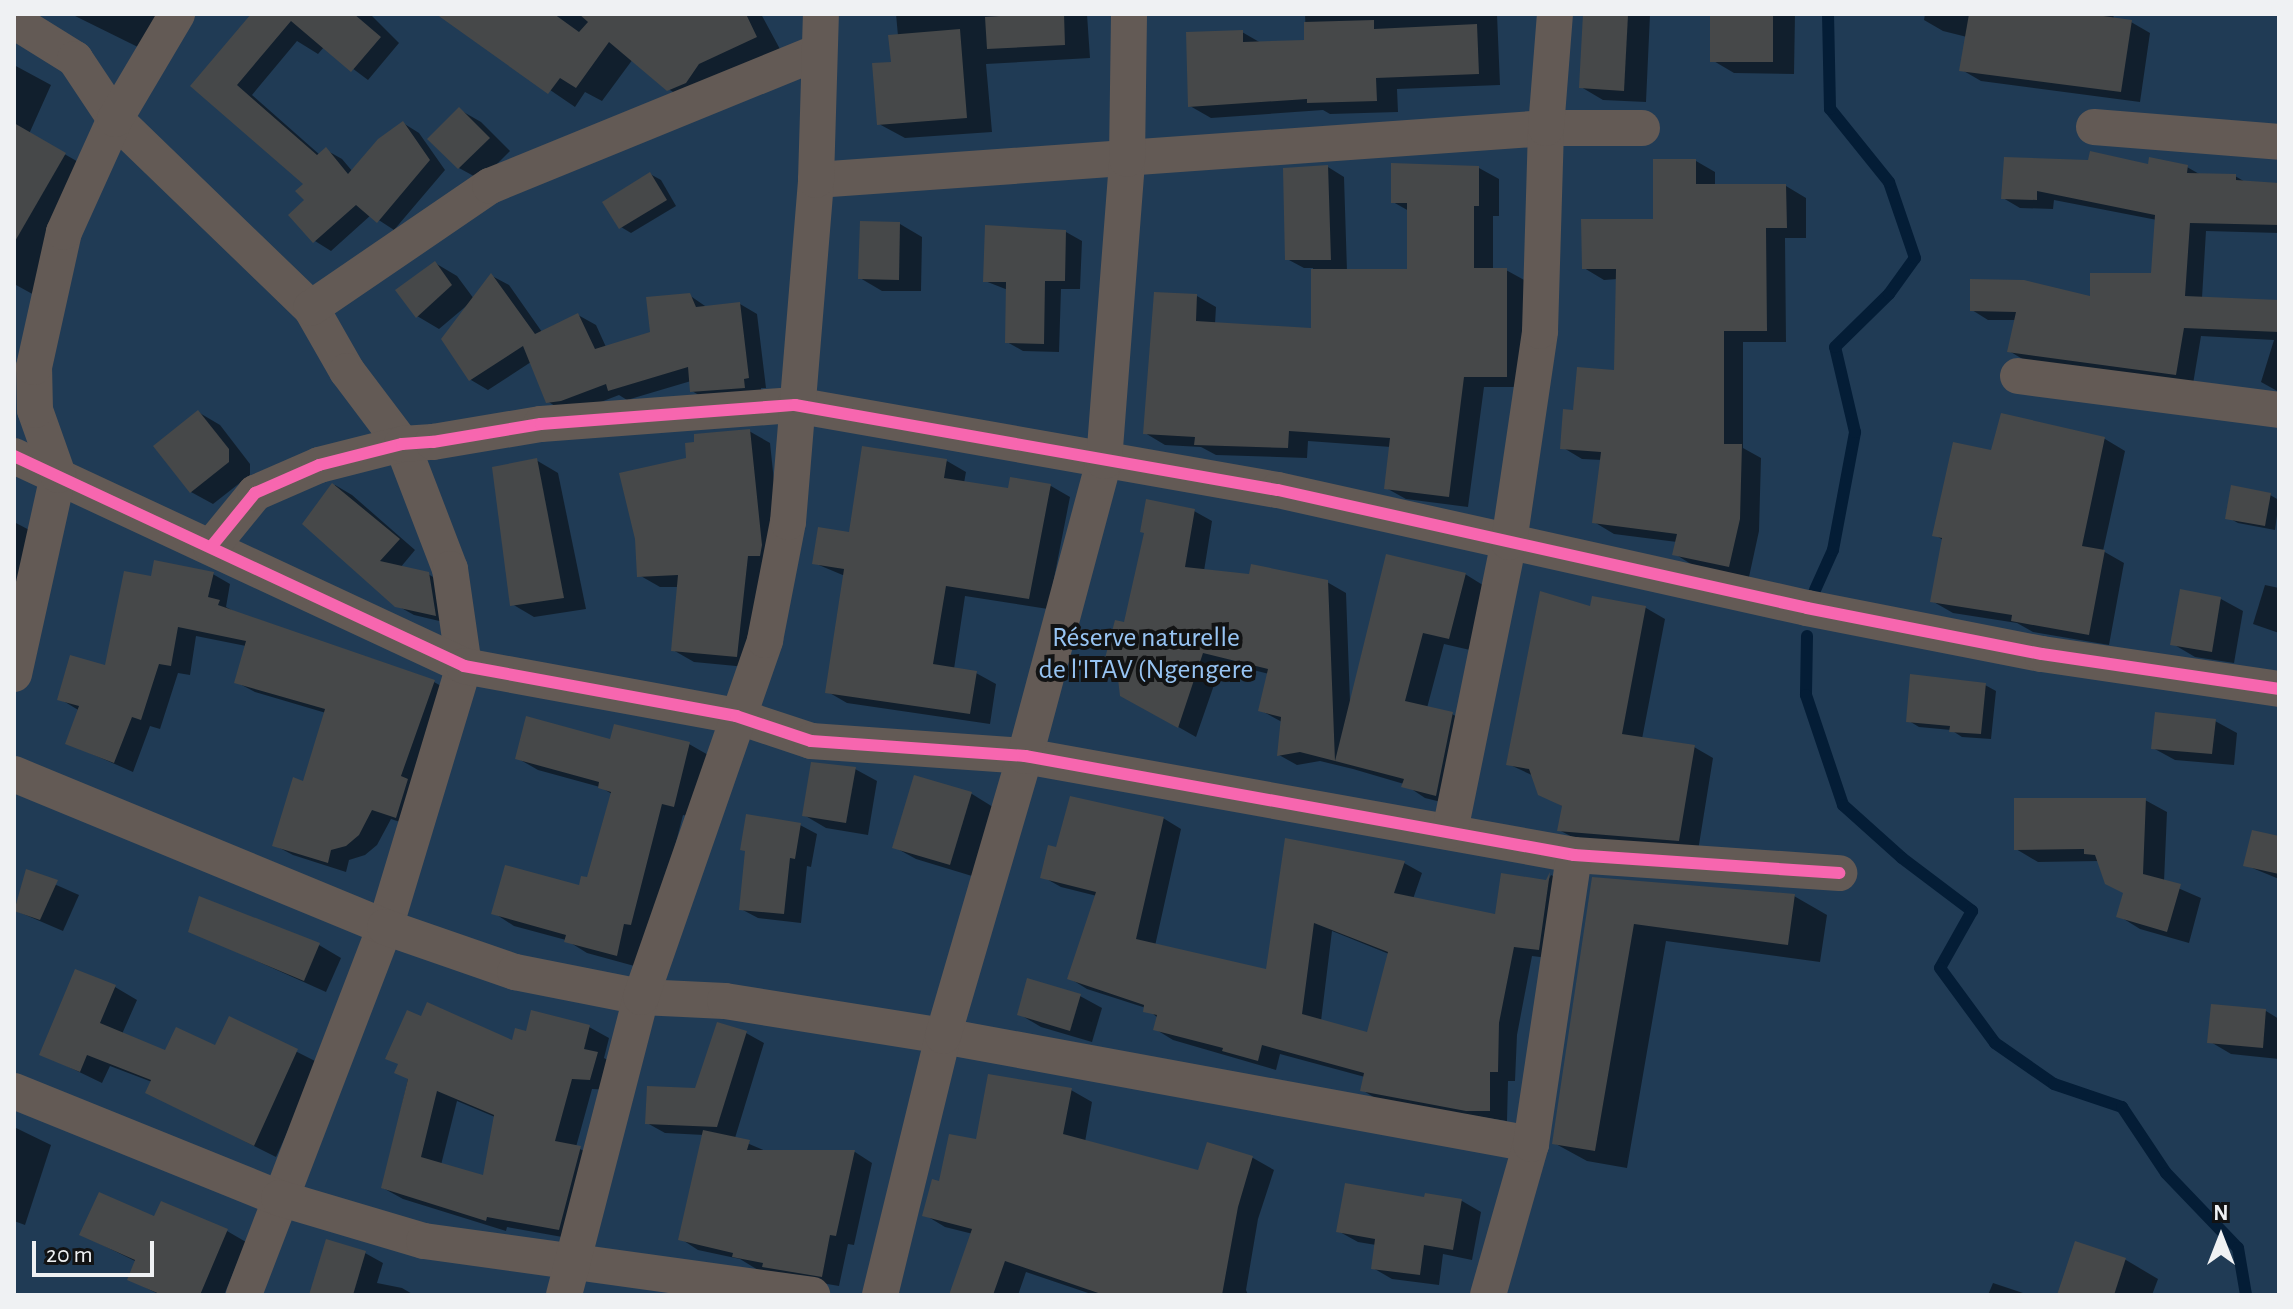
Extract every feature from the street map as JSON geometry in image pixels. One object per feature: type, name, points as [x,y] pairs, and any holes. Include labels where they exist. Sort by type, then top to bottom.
[{"type":"street","points":[[14,674],[58,475],[35,410],[34,367],[64,232],[115,119],[177,14]]},
{"type":"street","points":[[569,1278],[641,997],[736,716],[765,640],[788,522],[795,405],[816,180],[821,14]]},
{"type":"street","points":[[880,1295],[943,1036],[1025,756],[1104,461],[1127,159],[1129,14]]},
{"type":"street","points":[[1450,831],[1509,542],[1540,331],[1546,128],[1555,14]]},
{"type":"street","points":[[14,21],[75,59],[115,119],[311,308],[347,371],[402,444],[450,569],[464,666],[385,927],[244,1295]]},
{"type":"street","points":[[311,308],[490,186],[818,52]]},
{"type":"street","points":[[2094,127],[2279,142]]},
{"type":"street","points":[[816,180],[1546,128],[1642,128]]},
{"type":"street","points":[[2018,376],[2279,410]]},
{"type":"street","points":[[211,547],[255,493],[319,465],[402,444],[433,442],[541,424],[795,405],[1278,490],[1807,608],[2042,654],[2279,689]]},
{"type":"street","points":[[14,456],[464,666],[736,716],[811,741],[1025,756],[1574,855],[1839,873]]},
{"type":"street","points":[[14,774],[385,927],[515,972],[641,997],[725,1001],[943,1036],[1531,1144]]},
{"type":"street","points":[[1488,1295],[1531,1144],[1574,855]]},
{"type":"street","points":[[14,1091],[279,1198],[424,1241],[569,1278],[812,1295]]},
{"type":"green space","name":"Réserve naturelle de l'ITAV (Ngengere","points":[[14,14],[2279,14],[2279,1295],[14,1295]]},
{"type":"building","points":[[251,14],[354,14],[381,37],[351,72],[291,21],[237,85],[317,155],[326,147],[348,174],[378,139],[403,121],[430,160],[377,223],[356,205],[313,243],[288,215],[304,200],[295,191],[303,184],[190,86]]},
{"type":"building","points":[[436,14],[554,14],[579,32],[588,22],[579,14],[746,14],[757,37],[699,64],[686,83],[667,91],[609,42],[576,88],[560,78],[548,94]]},
{"type":"building","points":[[1064,14],[1065,45],[987,49],[985,17]]},
{"type":"building","points":[[1583,14],[1628,15],[1624,91],[1579,88]]},
{"type":"building","points":[[1710,14],[1773,14],[1773,62],[1710,62]]},
{"type":"building","points":[[1969,14],[2089,14],[2132,20],[2121,92],[1959,71]]},
{"type":"building","points":[[1374,20],[1374,29],[1477,24],[1479,74],[1376,78],[1377,101],[1307,103],[1307,99],[1188,107],[1186,32],[1243,30],[1243,42],[1304,40],[1304,22]]},
{"type":"building","points":[[960,29],[967,118],[877,125],[872,63],[891,62],[888,35]]},
{"type":"building","points":[[459,107],[490,138],[458,169],[427,139]]},
{"type":"building","points":[[14,123],[66,153],[14,243]]},
{"type":"building","points":[[2090,151],[2148,164],[2149,157],[2188,165],[2187,173],[2236,174],[2236,180],[2279,183],[2279,225],[2190,223],[2185,296],[2279,300],[2279,332],[2184,328],[2176,375],[2007,352],[2016,312],[1970,311],[1970,279],[2024,280],[2090,296],[2090,273],[2151,273],[2155,215],[2037,191],[2037,200],[2001,199],[2004,157],[2088,160]]},
{"type":"building","points":[[1653,159],[1696,159],[1696,184],[1786,184],[1787,228],[1766,228],[1767,331],[1724,331],[1724,444],[1742,444],[1740,519],[1729,567],[1672,555],[1677,534],[1592,523],[1601,452],[1560,449],[1563,409],[1573,410],[1577,367],[1614,370],[1616,269],[1582,269],[1581,219],[1653,219]]},
{"type":"building","points":[[1391,163],[1479,166],[1479,206],[1474,206],[1474,268],[1507,268],[1507,377],[1464,377],[1449,497],[1384,489],[1390,438],[1289,431],[1288,448],[1194,445],[1195,437],[1143,434],[1154,292],[1197,294],[1196,321],[1311,328],[1311,269],[1407,269],[1407,203],[1391,203]]},
{"type":"building","points":[[1328,165],[1331,260],[1285,260],[1283,168]]},
{"type":"building","points":[[650,172],[667,200],[619,229],[602,202]]},
{"type":"building","points":[[860,221],[900,222],[899,280],[858,279]]},
{"type":"building","points":[[985,225],[1066,230],[1065,281],[1045,281],[1044,344],[1005,343],[1006,282],[983,282]]},
{"type":"building","points":[[435,261],[452,285],[416,318],[395,290]]},
{"type":"building","points":[[491,273],[535,334],[578,313],[595,349],[650,332],[646,297],[690,293],[696,307],[740,302],[749,378],[744,379],[745,388],[690,392],[688,367],[608,391],[606,384],[561,401],[546,403],[523,346],[469,381],[441,339]]},
{"type":"building","points":[[198,410],[229,449],[229,462],[190,493],[153,446]]},
{"type":"building","points":[[2001,413],[2105,437],[2082,546],[2105,550],[2089,635],[2011,621],[2012,615],[1930,602],[1942,538],[1932,536],[1953,442],[1991,450]]},
{"type":"building","points":[[750,429],[762,545],[760,556],[748,556],[737,657],[671,651],[678,575],[637,577],[635,539],[619,473],[686,458],[685,443],[694,442],[694,434]]},
{"type":"building","points":[[862,446],[947,459],[944,478],[1008,488],[1010,477],[1051,484],[1029,599],[946,586],[933,664],[977,671],[970,714],[825,693],[844,569],[812,564],[818,527],[849,532]]},
{"type":"building","points":[[537,458],[564,598],[510,606],[492,467]]},
{"type":"building","points":[[332,483],[400,539],[380,561],[429,572],[436,616],[395,607],[302,524]]},
{"type":"building","points":[[2231,485],[2271,493],[2265,526],[2225,519]]},
{"type":"building","points":[[1146,499],[1195,509],[1185,567],[1249,574],[1251,564],[1328,580],[1335,761],[1300,752],[1277,756],[1281,717],[1258,711],[1268,669],[1203,653],[1178,728],[1120,696],[1117,670],[1103,666],[1115,620],[1124,622],[1144,533],[1140,532]]},
{"type":"building","points":[[1386,554],[1466,573],[1449,639],[1423,633],[1405,701],[1453,712],[1436,796],[1401,787],[1404,779],[1335,761]]},
{"type":"building","points":[[154,560],[214,572],[208,597],[220,600],[218,605],[435,680],[401,776],[408,779],[396,818],[372,810],[359,835],[346,846],[331,850],[328,863],[272,846],[293,777],[303,781],[325,709],[234,683],[246,641],[178,627],[171,666],[159,664],[141,720],[132,717],[114,763],[65,744],[79,706],[57,700],[70,655],[105,665],[124,571],[151,576]]},
{"type":"building","points":[[2180,589],[2221,597],[2212,652],[2170,645]]},
{"type":"building","points":[[1540,591],[1590,606],[1592,596],[1646,606],[1622,734],[1695,745],[1679,841],[1557,831],[1562,806],[1538,795],[1529,769],[1506,765]]},
{"type":"building","points":[[1910,674],[1986,683],[1981,734],[1949,732],[1950,726],[1906,722]]},
{"type":"building","points":[[2155,712],[2216,719],[2212,754],[2151,749]]},
{"type":"building","points":[[526,716],[610,739],[614,724],[690,742],[674,807],[662,804],[631,925],[624,924],[617,956],[564,942],[566,935],[491,914],[505,865],[579,885],[581,876],[587,877],[611,792],[598,788],[599,782],[515,759]]},
{"type":"building","points":[[811,762],[856,767],[846,823],[802,816]]},
{"type":"building","points":[[914,775],[972,792],[950,865],[892,848]]},
{"type":"building","points":[[1070,796],[1164,817],[1136,939],[1266,969],[1285,838],[1405,861],[1394,893],[1495,914],[1501,873],[1546,880],[1550,872],[1539,950],[1514,947],[1499,1023],[1498,1072],[1490,1072],[1490,1111],[1466,1111],[1360,1091],[1364,1073],[1262,1045],[1258,1061],[1222,1051],[1223,1048],[1153,1030],[1157,1015],[1143,1012],[1144,1005],[1067,979],[1096,892],[1040,878],[1048,845],[1056,847]],"holes":[[[1314,923],[1388,952],[1367,1032],[1302,1014]]]},
{"type":"building","points":[[2014,798],[2146,798],[2143,874],[2181,884],[2167,932],[2116,917],[2123,893],[2105,884],[2095,855],[2084,854],[2084,849],[2014,850]]},
{"type":"building","points":[[746,814],[801,823],[795,859],[790,858],[784,914],[739,910],[745,851],[740,850]]},
{"type":"building","points":[[2252,830],[2279,836],[2279,874],[2243,866]]},
{"type":"building","points":[[26,869],[58,880],[40,920],[14,911]]},
{"type":"building","points":[[1592,877],[1795,894],[1788,945],[1634,924],[1595,1151],[1552,1144]]},
{"type":"building","points":[[199,896],[320,943],[304,981],[188,932]]},
{"type":"building","points":[[75,969],[116,985],[100,1023],[165,1050],[176,1027],[215,1045],[229,1016],[298,1049],[254,1146],[145,1093],[151,1080],[87,1055],[80,1072],[39,1055]]},
{"type":"building","points":[[1027,978],[1081,994],[1070,1031],[1017,1015]]},
{"type":"building","points":[[427,1002],[512,1040],[515,1028],[526,1031],[531,1010],[590,1025],[584,1049],[598,1052],[590,1080],[572,1079],[555,1141],[581,1146],[559,1230],[487,1217],[486,1221],[381,1188],[408,1079],[394,1073],[398,1064],[385,1059],[407,1010],[421,1016]],"holes":[[[437,1091],[494,1115],[483,1175],[421,1157]]]},
{"type":"building","points":[[2211,1004],[2266,1009],[2263,1048],[2207,1043]]},
{"type":"building","points":[[717,1022],[747,1031],[717,1127],[645,1124],[647,1086],[695,1088]]},
{"type":"building","points":[[988,1074],[1072,1088],[1063,1134],[1198,1170],[1207,1142],[1253,1156],[1238,1207],[1222,1295],[1104,1295],[1005,1261],[993,1295],[949,1295],[972,1229],[922,1216],[932,1179],[939,1181],[949,1134],[976,1139]]},
{"type":"building","points":[[703,1130],[750,1140],[747,1150],[855,1150],[836,1236],[830,1235],[822,1277],[762,1267],[763,1263],[732,1257],[733,1253],[678,1240]]},
{"type":"building","points":[[1345,1183],[1424,1197],[1425,1193],[1462,1199],[1453,1250],[1424,1245],[1420,1275],[1371,1269],[1375,1239],[1336,1232]]},
{"type":"building","points":[[99,1192],[154,1216],[161,1201],[228,1229],[200,1295],[162,1295],[127,1280],[135,1260],[79,1235]]},
{"type":"building","points":[[326,1239],[366,1251],[353,1295],[309,1295]]},
{"type":"building","points":[[2075,1241],[2126,1258],[2114,1295],[2057,1295]]},
{"type":"waterway","points":[[1815,590],[1833,550],[1855,432],[1835,347],[1889,294],[1915,258],[1889,182],[1830,109],[1828,14]]},
{"type":"waterway","points":[[1807,636],[1806,695],[1843,805],[1902,858],[1972,911],[1940,968],[1995,1043],[2054,1084],[2122,1107],[2166,1173],[2238,1248],[2246,1295]]},
{"type":"cycle path","points":[[211,547],[255,493],[319,465],[402,444],[433,442],[541,424],[795,405],[1278,490],[1807,608],[2042,654],[2279,689]]},
{"type":"cycle path","points":[[14,456],[464,666],[736,716],[811,741],[1025,756],[1574,855],[1839,873]]}]
